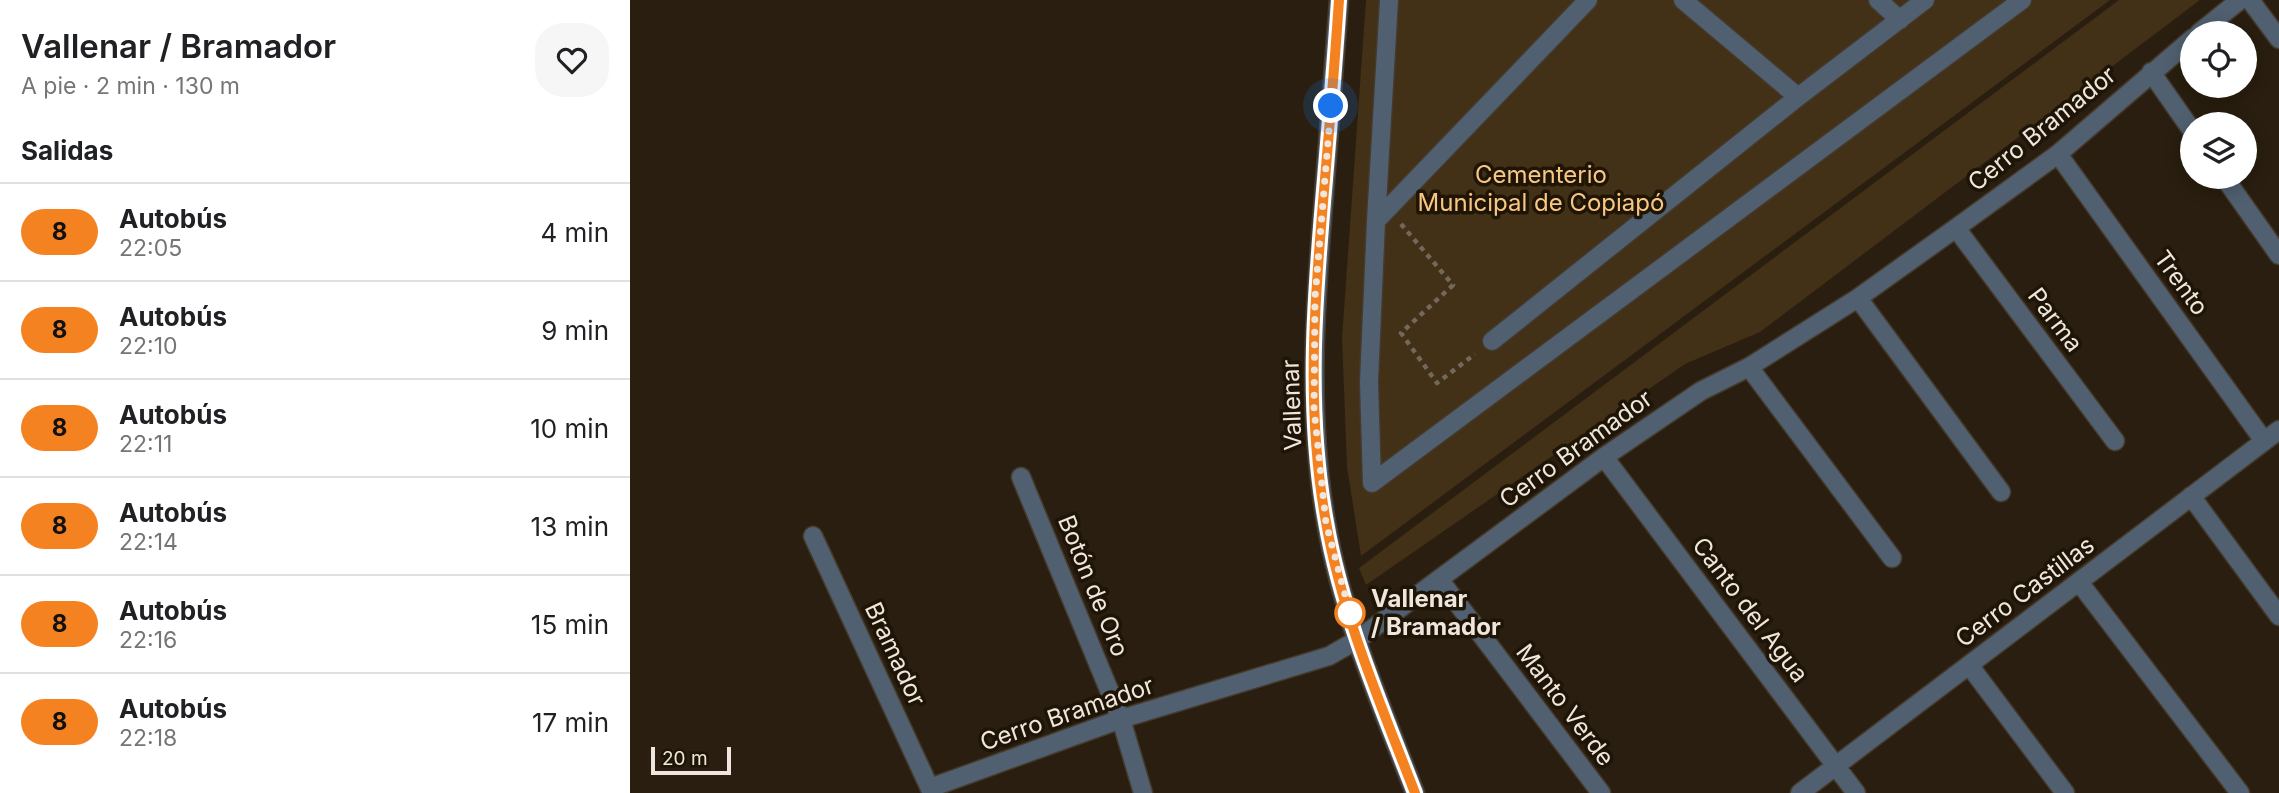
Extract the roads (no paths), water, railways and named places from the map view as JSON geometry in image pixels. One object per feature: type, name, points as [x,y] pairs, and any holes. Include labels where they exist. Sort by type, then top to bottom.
[{"type":"street","name":"Vallenar","points":[[1339,0],[1315,298],[1314,409],[1326,523],[1357,640],[1415,793]]},
{"type":"street","points":[[1389,0],[1369,382],[1372,483],[2022,0]]},
{"type":"street","points":[[1376,221],[1588,0]]},
{"type":"street","points":[[1683,0],[1798,97]]},
{"type":"street","points":[[1878,0],[1900,20]]},
{"type":"street","points":[[1492,341],[1798,97],[1925,0]]},
{"type":"street","points":[[2214,21],[2240,0]]},
{"type":"street","points":[[2250,0],[2279,39]]},
{"type":"street","name":"Cerro Bramador","points":[[931,790],[1121,719],[1329,656],[1357,640],[1605,457],[1701,391],[1749,367],[1857,298],[1956,228],[2058,153],[2180,49]]},
{"type":"street","points":[[2151,72],[2180,113]]},
{"type":"street","name":"Trento","points":[[2058,153],[2272,435]]},
{"type":"street","points":[[2232,189],[2279,255]]},
{"type":"street","name":"Parma","points":[[1956,228],[2115,441]]},
{"type":"street","points":[[1857,298],[2001,492]]},
{"type":"street","points":[[1749,367],[1892,558]]},
{"type":"street","name":"Cerro Castillas","points":[[1800,793],[2272,435]]},
{"type":"street","name":"Canto del Agua","points":[[1605,457],[1856,793]]},
{"type":"street","name":"Botón de Oro","points":[[1021,477],[1121,719],[1143,793]]},
{"type":"street","points":[[2191,496],[2279,616]]},
{"type":"street","name":"Bramador","points":[[813,536],[931,790]]},
{"type":"street","name":"Manto Verde","points":[[1439,579],[1601,793]]},
{"type":"street","points":[[2079,582],[2240,793]]},
{"type":"street","points":[[1969,665],[2065,793]]},
{"type":"place","name":"Vallenar / Bramador","points":[[1350,613]]},
{"type":"park label","name":"Cementerio Municipal de Copiapó","points":[[1541,189]]}]
